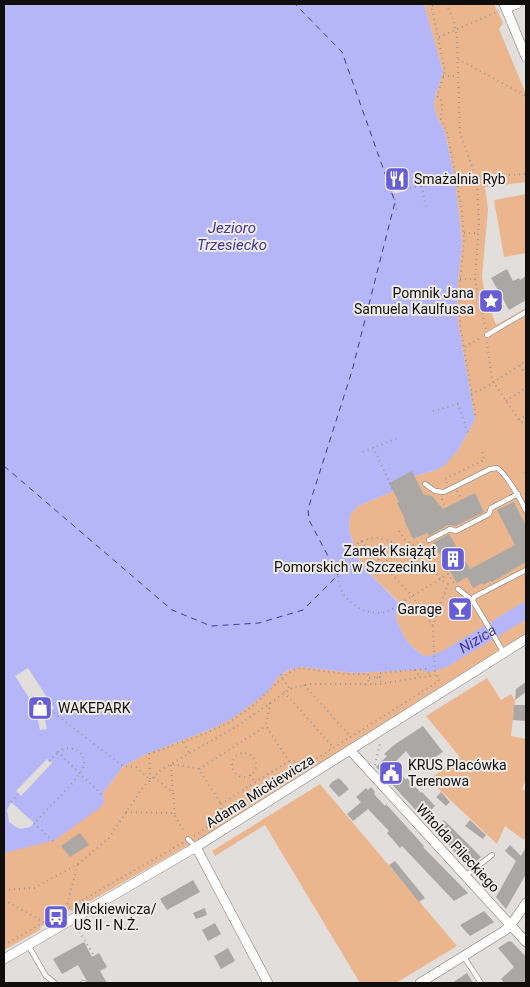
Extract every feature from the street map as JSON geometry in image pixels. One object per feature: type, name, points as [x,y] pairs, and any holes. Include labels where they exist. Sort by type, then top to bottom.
[{"type":"street","points":[[517,4],[503,8],[526,57]]},
{"type":"street","name":"Adama Mickiewicza","points":[[4,959],[196,847],[504,653],[524,643]]},
{"type":"street","name":"Witolda Pileckiego","points":[[350,750],[526,942]]},
{"type":"street","points":[[196,847],[268,983]]},
{"type":"street","points":[[420,983],[512,925],[526,903]]},
{"type":"lane","points":[[486,334],[526,312]]},
{"type":"lane","points":[[425,484],[438,492],[444,492],[494,468],[500,470],[518,494],[526,511]]},
{"type":"lane","points":[[429,540],[450,528],[456,531],[489,514],[491,508],[518,494]]},
{"type":"lane","points":[[472,601],[474,597],[526,570]]},
{"type":"lane","points":[[458,589],[472,601],[504,653]]},
{"type":"lane","points":[[188,839],[196,847]]},
{"type":"lane","points":[[465,876],[492,855]]},
{"type":"lane","points":[[28,944],[46,976],[54,983]]},
{"type":"lane","points":[[464,957],[481,983]]},
{"type":"path","points":[[438,4],[431,5],[445,71],[437,96],[442,101],[440,118],[446,131],[457,180],[464,234],[460,279],[460,317],[476,420]]},
{"type":"path","points":[[446,4],[456,29],[460,133],[476,177],[479,233],[475,279],[486,334],[491,377],[493,383],[519,420],[526,425]]},
{"type":"path","points":[[439,37],[503,8]]},
{"type":"path","points":[[458,59],[526,96]]},
{"type":"path","points":[[443,76],[458,76]]},
{"type":"path","points":[[405,189],[476,177],[526,174]]},
{"type":"path","points":[[422,186],[426,209]]},
{"type":"path","points":[[394,194],[396,213]]},
{"type":"path","points":[[464,234],[479,233]]},
{"type":"path","points":[[460,279],[475,279]]},
{"type":"path","points":[[464,348],[486,334]]},
{"type":"path","points":[[471,394],[493,383],[526,361]]},
{"type":"path","points":[[520,365],[526,375]]},
{"type":"path","points":[[506,401],[526,387],[526,381]]},
{"type":"path","points":[[433,411],[458,404],[468,434]]},
{"type":"path","points":[[519,420],[526,415]]},
{"type":"path","points":[[363,452],[400,437]]},
{"type":"path","points":[[373,448],[394,492]]},
{"type":"path","points":[[450,489],[445,479],[484,460],[482,451]]},
{"type":"path","points":[[438,492],[446,508]]},
{"type":"path","points":[[399,531],[409,543],[417,544]]},
{"type":"path","points":[[404,551],[397,545],[384,539],[370,538],[361,541],[347,552],[339,569],[340,588],[348,600],[358,608],[378,613],[392,609],[448,574],[458,589]]},
{"type":"path","points":[[4,945],[222,819],[439,681],[435,670],[433,626],[448,584],[440,579],[429,559],[437,554],[428,539],[382,564]]},
{"type":"path","points":[[361,541],[412,596],[433,626]]},
{"type":"path","points":[[150,780],[149,754],[225,725],[255,704],[289,672],[300,668],[346,674],[368,674],[368,678],[371,678]]},
{"type":"path","points":[[365,685],[371,678],[380,677],[380,673],[426,669],[432,677]]},
{"type":"path","points":[[414,670],[422,678]]},
{"type":"path","points":[[281,674],[290,689]]},
{"type":"path","points":[[4,890],[34,888],[78,864],[109,838],[140,791],[153,777],[171,764],[229,731],[290,689],[304,684],[384,684],[436,675]]},
{"type":"path","points":[[377,677],[384,684]]},
{"type":"path","points":[[304,684],[351,737]]},
{"type":"path","points":[[284,692],[334,748]]},
{"type":"path","points":[[270,703],[266,726],[289,760]]},
{"type":"path","points":[[255,704],[260,711]]},
{"type":"path","points":[[50,710],[123,766],[136,767],[150,780]]},
{"type":"path","points":[[225,725],[229,731]]},
{"type":"path","points":[[199,770],[266,726]]},
{"type":"path","points":[[184,742],[189,754]]},
{"type":"path","points":[[374,766],[380,743]]},
{"type":"path","points":[[50,761],[58,752],[69,748],[80,752],[85,763],[80,774],[34,823],[53,841]]},
{"type":"path","points":[[58,752],[104,797]]},
{"type":"path","points":[[248,753],[254,758],[255,768],[250,775],[242,776],[234,771],[232,763],[237,754],[248,753]]},
{"type":"path","points":[[221,804],[289,760],[311,762]]},
{"type":"path","points":[[171,764],[199,770],[221,804],[222,819]]},
{"type":"path","points":[[171,764],[175,816],[188,839]]},
{"type":"path","points":[[250,775],[255,782]]},
{"type":"path","points":[[153,777],[173,793]]},
{"type":"path","points":[[10,802],[18,794]]},
{"type":"path","points":[[126,812],[167,812],[175,816]]},
{"type":"path","points":[[66,909],[78,864]]},
{"type":"path","points":[[4,900],[44,922]]},
{"type":"path","points":[[77,927],[94,956]]},
{"type":"shaded area","points":[[424,4],[494,4],[503,23],[499,29],[526,94],[526,182],[485,187],[488,209],[482,277],[485,295],[496,325],[526,308],[526,633],[208,834],[73,911],[69,910],[41,926],[40,930],[4,950],[4,853],[27,846],[104,802],[103,793],[123,766],[146,754],[211,729],[290,669],[302,667],[356,673],[428,668],[428,658],[407,641],[401,629],[395,615],[401,609],[399,602],[371,575],[358,558],[349,529],[350,515],[358,506],[401,488],[415,476],[436,470],[458,450],[475,420],[458,322],[457,291],[462,243],[455,180],[445,132],[434,106],[443,72]]},
{"type":"shaded area","points":[[526,194],[526,253],[504,257],[494,200]]},
{"type":"shaded area","points":[[487,678],[501,700],[511,694],[515,700],[511,736],[526,739],[526,779],[522,789],[526,791],[526,835],[524,840],[505,826],[497,844],[429,780],[459,756],[426,716]]},
{"type":"shaded area","points":[[320,784],[457,946],[396,983],[360,983],[265,825],[215,856],[212,851]]},
{"type":"water","name":"Jezioro Trzesiecko","points":[[4,4],[424,4],[443,72],[434,106],[445,132],[455,180],[462,243],[457,291],[458,322],[475,420],[458,450],[444,466],[415,476],[401,488],[358,506],[350,515],[349,529],[358,559],[401,605],[401,609],[395,615],[407,641],[428,658],[428,669],[356,673],[302,667],[288,670],[277,678],[269,690],[231,719],[211,729],[146,754],[123,766],[103,793],[104,802],[101,807],[55,840],[4,853]]},
{"type":"pier","points":[[397,170],[406,174],[404,185],[406,191],[393,194],[389,177],[392,172]]},
{"type":"pier","points":[[28,668],[54,708],[44,715],[47,729],[40,730],[37,716],[34,716],[31,701],[15,676]]},
{"type":"pier","points":[[47,759],[52,763],[21,796],[16,791]]},
{"type":"pier","points":[[11,802],[34,823],[30,827],[21,829],[9,822],[7,810]]},
{"type":"building","points":[[507,269],[513,281],[519,278],[520,280],[526,276],[526,300],[509,310],[491,278]]},
{"type":"building","points":[[412,471],[423,494],[432,496],[443,509],[475,493],[484,512],[455,526],[448,525],[429,536],[427,533],[413,539],[397,503],[399,502],[389,483]]},
{"type":"building","points":[[514,502],[526,526],[526,562],[492,582],[483,585],[482,583],[473,588],[467,577],[457,583],[433,543],[449,534],[470,569],[515,545],[497,510]]},
{"type":"building","name":"Garage","points":[[465,601],[469,609],[456,617],[451,610]]},
{"type":"building","points":[[526,682],[526,692],[515,700],[516,689]]},
{"type":"building","points":[[514,705],[526,705],[526,721],[513,720]]},
{"type":"building","points":[[423,726],[443,752],[422,765],[415,763],[406,751],[394,763],[406,780],[407,778],[435,806],[423,818],[376,767],[387,756],[384,754],[394,745]]},
{"type":"building","points":[[339,778],[349,789],[339,797],[329,786]]},
{"type":"building","points":[[371,787],[375,792],[374,794],[385,806],[386,804],[423,847],[468,893],[454,901],[402,846],[400,848],[387,833],[389,831],[368,809],[353,821],[347,814],[361,802],[356,797],[366,788],[368,790]]},
{"type":"building","points":[[441,792],[450,802],[446,806],[436,797]]},
{"type":"building","points":[[444,820],[481,857],[469,868],[434,829]]},
{"type":"building","points":[[470,820],[486,835],[483,839],[465,826]]},
{"type":"building","points":[[80,833],[89,845],[70,857],[61,846]]},
{"type":"building","points":[[510,845],[521,856],[526,847],[526,874],[506,909],[496,897],[516,861],[505,851]]},
{"type":"building","points":[[395,861],[425,898],[419,902],[389,865]]},
{"type":"building","points":[[193,880],[200,892],[167,910],[160,899]]},
{"type":"building","points":[[205,908],[207,915],[196,919],[193,913]]},
{"type":"building","points":[[484,911],[494,922],[470,936],[460,925]]},
{"type":"building","points":[[215,923],[221,934],[208,941],[202,930]]},
{"type":"building","points":[[509,941],[526,957],[526,983],[504,983],[501,979],[514,967],[498,948]]},
{"type":"building","points":[[84,942],[92,957],[99,953],[107,967],[100,971],[107,983],[88,983],[78,965],[62,974],[53,959]]},
{"type":"building","points":[[228,948],[235,961],[221,969],[214,956]]},
{"type":"building","points":[[467,973],[473,983],[452,983]]},
{"type":"waterway","name":"Nizica","points":[[428,664],[443,660],[526,610]]},
{"type":"ferry route","points":[[4,466],[172,610],[211,626],[259,623],[303,610],[338,575],[309,520],[308,509],[352,371],[395,202],[342,52],[295,4]]},
{"type":"place","name":"Smażalnia Ryb","points":[[397,179]]},
{"type":"place","name":"Pomnik Jana Samuela Kaulfussa","points":[[491,301]]},
{"type":"place","name":"Zamek Książąt Pomorskich w Szczecinku","points":[[453,559]]},
{"type":"place","name":"Garage","points":[[460,609]]},
{"type":"place","name":"WAKEPARK","points":[[40,708]]},
{"type":"place","name":"KRUS Placówka Terenowa","points":[[391,773]]},
{"type":"place","name":"Mickiewicza/ US II - N.Ż.","points":[[56,917]]}]
